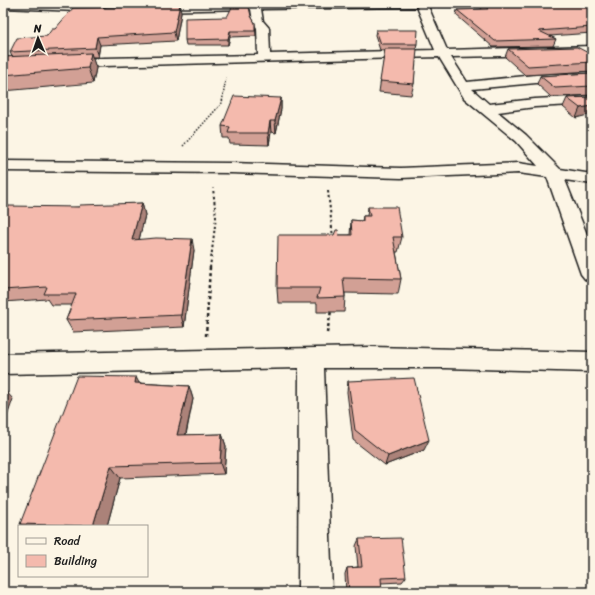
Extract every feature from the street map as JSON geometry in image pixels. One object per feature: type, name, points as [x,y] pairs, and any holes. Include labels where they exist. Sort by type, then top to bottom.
[{"type":"street","points":[[137,8],[173,5],[256,7],[455,3]]},
{"type":"street","points":[[421,4],[442,53],[469,95],[521,138],[554,174],[592,274]]},
{"type":"street","points":[[6,16],[10,5],[110,9]]},
{"type":"street","points":[[256,7],[258,22],[263,28],[264,58]]},
{"type":"street","points":[[3,67],[54,63],[592,50]]},
{"type":"street","points":[[463,86],[536,79],[592,76]]},
{"type":"street","points":[[486,110],[535,104],[592,100]]},
{"type":"street","points":[[3,166],[210,167],[401,173],[518,168],[592,179]]},
{"type":"street","points":[[3,364],[205,360],[504,358],[592,362]]},
{"type":"street","points":[[311,359],[314,413],[315,592]]},
{"type":"path","points":[[164,167],[222,103],[229,59]]},
{"type":"path","points":[[205,360],[209,278],[216,217],[210,167]]},
{"type":"path","points":[[319,171],[328,186],[333,240]]},
{"type":"path","points":[[311,359],[327,332],[332,307]]},
{"type":"building","points":[[483,3],[592,3],[592,27],[539,31],[556,39],[495,41],[457,10],[488,9]]},
{"type":"building","points":[[180,4],[174,32],[97,37],[95,48],[10,52],[17,38],[47,36],[73,8]]},
{"type":"building","points":[[232,7],[249,7],[251,16],[255,23],[255,31],[230,31],[228,39],[185,40],[185,18],[227,17]]},
{"type":"building","points":[[376,30],[418,30],[417,44],[381,44]]},
{"type":"building","points":[[577,47],[592,55],[592,62],[528,66],[508,49]]},
{"type":"building","points":[[385,49],[417,49],[414,84],[380,81]]},
{"type":"building","points":[[91,53],[88,68],[3,75],[3,57]]},
{"type":"building","points":[[592,73],[592,86],[555,88],[540,76]]},
{"type":"building","points":[[234,96],[281,98],[275,121],[270,121],[268,133],[228,133],[230,127],[222,126]]},
{"type":"building","points":[[592,97],[592,106],[580,108],[567,98]]},
{"type":"building","points":[[142,203],[132,240],[156,238],[192,239],[181,315],[66,320],[76,294],[44,294],[47,287],[3,290],[3,213],[8,206],[79,207],[80,205]]},
{"type":"building","points":[[368,207],[397,207],[402,237],[393,237],[401,279],[343,278],[345,297],[317,298],[320,288],[277,288],[278,235],[334,235],[336,230],[338,230],[339,235],[352,235],[351,220],[363,221],[363,216],[370,216]]},
{"type":"building","points":[[77,376],[136,377],[135,383],[189,386],[177,435],[222,434],[220,463],[111,466],[93,525],[20,524]]},
{"type":"building","points":[[414,378],[429,440],[388,456],[355,430],[348,381]]},
{"type":"building","points":[[401,538],[406,577],[381,578],[382,592],[349,592],[347,568],[362,567],[359,539]]}]
